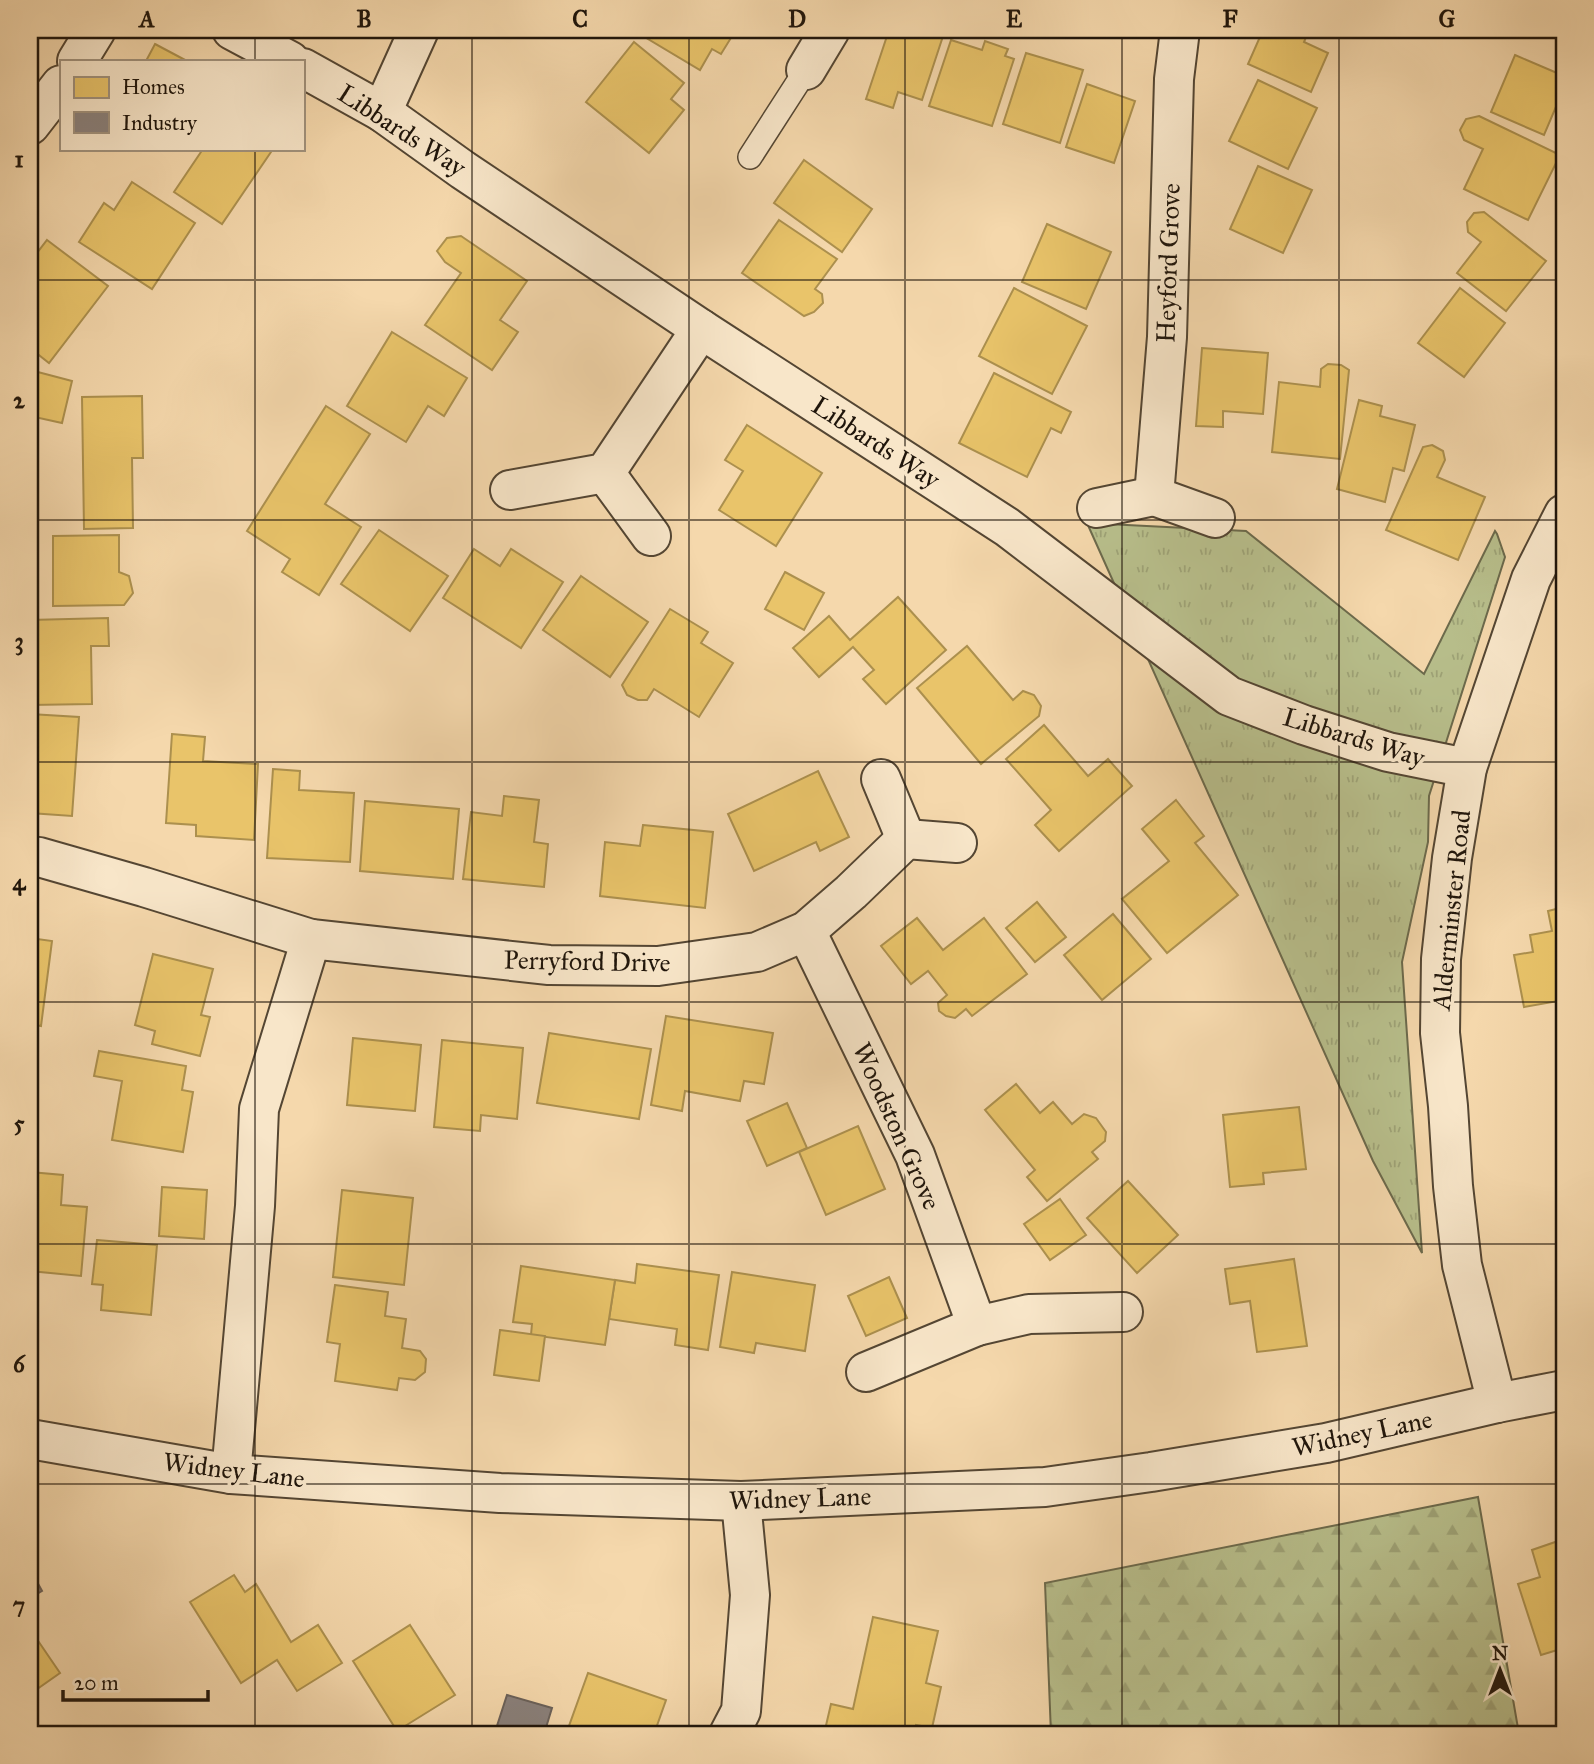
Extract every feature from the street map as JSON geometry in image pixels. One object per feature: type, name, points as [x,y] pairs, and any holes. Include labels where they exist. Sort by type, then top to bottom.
[{"type":"street","points":[[78,60],[96,30]]},
{"type":"street","points":[[232,30],[288,60]]},
{"type":"street","points":[[382,111],[419,30]]},
{"type":"street","points":[[806,71],[830,30]]},
{"type":"street","name":"Heyford Grove","points":[[1154,496],[1167,337],[1174,79],[1180,30]]},
{"type":"street","name":"Libbards Way","points":[[304,69],[382,111],[463,170],[701,329],[1007,527],[1229,696],[1304,726],[1388,752],[1467,768]]},
{"type":"street","points":[[30,125],[60,86]]},
{"type":"street","points":[[510,490],[606,473],[701,329]]},
{"type":"street","points":[[606,473],[651,536]]},
{"type":"street","points":[[1097,508],[1154,496],[1215,518]]},
{"type":"street","name":"Alderminster Road","points":[[1497,1403],[1462,1265],[1440,1033],[1441,959],[1452,858],[1467,768],[1531,579],[1564,514]]},
{"type":"street","points":[[881,779],[906,839],[957,843]]},
{"type":"street","name":"Perryford Drive","points":[[30,856],[144,887],[311,939],[549,965],[658,966],[757,952],[806,931],[906,839]]},
{"type":"street","name":"Woodston Grove","points":[[806,931],[915,1155],[976,1326]]},
{"type":"street","points":[[231,1474],[255,1206],[260,1109],[311,939]]},
{"type":"street","points":[[866,1372],[976,1326],[1029,1314],[1124,1312]]},
{"type":"street","name":"Widney Lane","points":[[30,1439],[231,1474],[500,1493],[741,1501],[1045,1487],[1325,1443],[1564,1390]]},
{"type":"street","points":[[729,1734],[741,1711],[750,1595],[741,1501]]},
{"type":"lane","points":[[750,157],[806,71]]},
{"type":"green space","points":[[1087,523],[1246,531],[1424,674],[1495,531],[1497,534],[1505,557],[1429,796],[1428,842],[1402,962],[1422,1253],[1373,1161]]},
{"type":"green space","points":[[1478,1497],[1519,1734],[1051,1734],[1045,1583]]},
{"type":"building: Homes","points":[[633,30],[728,30],[734,33],[721,54],[712,49],[700,70]]},
{"type":"building: Homes","points":[[889,30],[945,30],[922,100],[898,92],[893,108],[866,99]]},
{"type":"building: Homes","points":[[1263,30],[1309,30],[1304,42],[1328,53],[1311,92],[1248,64]]},
{"type":"building: Homes","points":[[951,40],[982,50],[985,41],[1008,49],[1005,56],[1014,59],[992,126],[929,106]]},
{"type":"building: Homes","points":[[634,42],[684,83],[671,99],[684,110],[649,153],[586,102]]},
{"type":"building: Homes","points":[[155,44],[185,60],[147,60]]},
{"type":"building: Homes","points":[[1026,53],[1083,70],[1060,143],[1003,124]]},
{"type":"building: Homes","points":[[1515,55],[1564,76],[1564,88],[1544,135],[1491,112]]},
{"type":"building: Homes","points":[[1258,80],[1317,108],[1288,169],[1229,141]]},
{"type":"building: Homes","points":[[1087,84],[1135,101],[1114,163],[1066,147]]},
{"type":"building: Homes","points":[[1479,116],[1560,155],[1528,220],[1464,189],[1483,149],[1464,140],[1460,130],[1466,119]]},
{"type":"building: Homes","points":[[202,150],[272,150],[222,224],[174,192]]},
{"type":"building: Homes","points":[[804,160],[872,209],[842,252],[774,203]]},
{"type":"building: Homes","points":[[1258,166],[1312,190],[1283,253],[1230,229]]},
{"type":"building: Homes","points":[[132,182],[195,223],[152,289],[79,242],[104,203],[114,210]]},
{"type":"building: Homes","points":[[1484,212],[1546,261],[1506,311],[1457,273],[1481,242],[1468,232],[1467,222],[1474,213]]},
{"type":"building: Homes","points":[[779,220],[837,259],[815,289],[822,294],[823,303],[814,312],[804,316],[742,273]]},
{"type":"building: Homes","points":[[1047,224],[1111,252],[1086,309],[1022,282]]},
{"type":"building: Homes","points":[[461,236],[527,281],[500,320],[518,332],[492,370],[425,325],[461,273],[445,262],[437,251],[447,238]]},
{"type":"building: Homes","points":[[47,240],[108,286],[49,363],[30,348],[30,262]]},
{"type":"building: Homes","points":[[1014,288],[1087,326],[1052,394],[979,356]]},
{"type":"building: Homes","points":[[1460,288],[1505,323],[1464,377],[1418,343]]},
{"type":"building: Homes","points":[[392,332],[467,378],[444,416],[428,406],[406,442],[347,406]]},
{"type":"building: Homes","points":[[1202,348],[1268,353],[1263,414],[1223,411],[1223,427],[1196,426]]},
{"type":"building: Homes","points":[[1328,364],[1341,365],[1349,370],[1340,459],[1272,452],[1279,382],[1320,387],[1321,369]]},
{"type":"building: Homes","points":[[34,371],[72,381],[62,423],[30,416],[30,390]]},
{"type":"building: Homes","points":[[994,373],[1071,412],[1061,433],[1051,428],[1027,477],[959,443]]},
{"type":"building: Homes","points":[[142,396],[143,458],[132,458],[133,528],[84,529],[82,397]]},
{"type":"building: Homes","points":[[1359,400],[1382,406],[1380,416],[1415,425],[1404,471],[1393,468],[1385,502],[1337,489]]},
{"type":"building: Homes","points":[[326,406],[370,434],[325,504],[361,527],[319,595],[282,572],[290,559],[247,531]]},
{"type":"building: Homes","points":[[747,425],[822,473],[776,546],[719,510],[743,471],[725,460]]},
{"type":"building: Homes","points":[[1432,445],[1443,451],[1445,460],[1437,477],[1485,497],[1458,560],[1386,530],[1423,447]]},
{"type":"building: Homes","points":[[379,530],[448,576],[410,631],[341,584]]},
{"type":"building: Homes","points":[[119,535],[119,572],[129,576],[133,593],[124,605],[53,606],[53,536]]},
{"type":"building: Homes","points":[[474,549],[500,566],[511,549],[563,582],[521,648],[443,598]]},
{"type":"building: Homes","points":[[785,572],[824,593],[804,630],[765,609]]},
{"type":"building: Homes","points":[[581,576],[648,622],[610,677],[543,630]]},
{"type":"building: Homes","points":[[898,597],[946,650],[886,704],[863,679],[874,670],[853,647],[819,677],[793,648],[829,616],[850,640]]},
{"type":"building: Homes","points":[[670,609],[708,632],[701,643],[733,663],[699,717],[654,689],[647,700],[638,700],[627,695],[622,685]]},
{"type":"building: Homes","points":[[108,618],[109,646],[91,646],[92,704],[30,705],[30,620]]},
{"type":"building: Homes","points":[[967,646],[1013,700],[1023,691],[1034,695],[1041,706],[1039,716],[981,764],[917,688]]},
{"type":"building: Homes","points":[[30,714],[79,717],[72,816],[30,813]]},
{"type":"building: Homes","points":[[1044,725],[1088,776],[1108,759],[1132,786],[1059,851],[1035,825],[1051,810],[1006,759]]},
{"type":"building: Homes","points":[[172,734],[205,737],[203,761],[258,764],[254,840],[196,836],[196,825],[166,823]]},
{"type":"building: Homes","points":[[273,769],[300,771],[299,790],[354,793],[350,862],[267,858]]},
{"type":"building: Homes","points":[[818,771],[849,837],[820,851],[816,842],[754,871],[728,814]]},
{"type":"building: Homes","points":[[504,796],[539,800],[534,842],[548,844],[544,887],[463,879],[471,812],[502,816]]},
{"type":"building: Homes","points":[[1176,800],[1204,836],[1195,843],[1238,895],[1167,953],[1122,899],[1169,861],[1142,829]]},
{"type":"building: Homes","points":[[365,801],[459,809],[453,879],[360,871]]},
{"type":"building: Homes","points":[[643,825],[713,832],[705,908],[600,896],[605,842],[640,846]]},
{"type":"building: Homes","points":[[1037,902],[1066,937],[1035,962],[1006,928]]},
{"type":"building: Homes","points":[[1564,907],[1564,1000],[1524,1007],[1514,955],[1533,952],[1530,935],[1552,931],[1548,911]]},
{"type":"building: Homes","points":[[1113,914],[1151,959],[1102,1000],[1064,955]]},
{"type":"building: Homes","points":[[917,918],[943,950],[984,918],[1027,974],[972,1016],[966,1009],[955,1018],[946,1016],[939,1011],[938,1003],[947,995],[928,971],[911,984],[881,946]]},
{"type":"building: Homes","points":[[30,938],[52,941],[41,1026],[30,1024]]},
{"type":"building: Homes","points":[[153,954],[213,969],[201,1015],[210,1017],[200,1056],[152,1044],[155,1031],[135,1025]]},
{"type":"building: Homes","points":[[666,1016],[773,1033],[764,1084],[744,1081],[740,1101],[685,1091],[682,1111],[651,1105]]},
{"type":"building: Homes","points":[[549,1033],[651,1049],[639,1119],[537,1103]]},
{"type":"building: Homes","points":[[353,1038],[421,1045],[415,1111],[347,1105]]},
{"type":"building: Homes","points":[[442,1040],[523,1048],[517,1119],[481,1115],[480,1131],[434,1127]]},
{"type":"building: Homes","points":[[99,1051],[186,1066],[182,1090],[193,1092],[183,1152],[112,1140],[122,1081],[94,1076]]},
{"type":"building: Homes","points":[[1016,1084],[1040,1113],[1053,1102],[1072,1124],[1084,1114],[1096,1118],[1106,1132],[1105,1141],[1092,1152],[1098,1159],[1047,1201],[1027,1177],[1035,1170],[985,1110]]},
{"type":"building: Homes","points":[[787,1103],[807,1148],[767,1166],[747,1121]]},
{"type":"building: Homes","points":[[1299,1107],[1306,1169],[1263,1173],[1264,1184],[1230,1187],[1223,1115]]},
{"type":"building: Homes","points":[[858,1126],[885,1189],[826,1215],[799,1152]]},
{"type":"building: Homes","points":[[30,1172],[63,1175],[61,1205],[87,1207],[81,1276],[30,1271]]},
{"type":"building: Homes","points":[[1128,1181],[1178,1235],[1137,1273],[1087,1218]]},
{"type":"building: Homes","points":[[162,1187],[207,1190],[204,1239],[159,1236]]},
{"type":"building: Homes","points":[[342,1190],[413,1198],[404,1285],[333,1277]]},
{"type":"building: Homes","points":[[1060,1199],[1086,1235],[1050,1260],[1024,1224]]},
{"type":"building: Homes","points":[[97,1240],[157,1245],[151,1315],[101,1310],[103,1285],[92,1284]]},
{"type":"building: Homes","points":[[1294,1259],[1307,1346],[1257,1352],[1250,1301],[1230,1304],[1225,1269]]},
{"type":"building: Homes","points":[[637,1264],[719,1275],[708,1350],[675,1345],[677,1329],[609,1319],[615,1280],[635,1283]]},
{"type":"building: Homes","points":[[521,1266],[615,1280],[605,1345],[531,1335],[532,1324],[513,1322]]},
{"type":"building: Homes","points":[[732,1272],[815,1285],[805,1351],[756,1343],[754,1353],[720,1347]]},
{"type":"building: Homes","points":[[889,1277],[907,1318],[866,1336],[848,1296]]},
{"type":"building: Homes","points":[[335,1285],[388,1292],[385,1316],[406,1319],[402,1348],[420,1351],[426,1359],[425,1372],[415,1380],[399,1378],[397,1390],[335,1381],[340,1344],[327,1342]]},
{"type":"building: Homes","points":[[500,1330],[545,1336],[539,1381],[494,1375]]},
{"type":"building: Homes","points":[[1564,1539],[1564,1648],[1541,1655],[1518,1584],[1540,1577],[1532,1550]]},
{"type":"building: Homes","points":[[234,1575],[245,1592],[256,1584],[291,1642],[318,1625],[342,1663],[297,1691],[277,1660],[241,1683],[190,1602]]},
{"type":"building: Homes","points":[[873,1617],[938,1631],[926,1683],[941,1687],[932,1728],[916,1725],[914,1734],[824,1734],[831,1704],[853,1709]]},
{"type":"building: Homes","points":[[410,1625],[455,1695],[397,1731],[353,1661]]},
{"type":"building: Homes","points":[[30,1629],[60,1673],[30,1694]]},
{"type":"building: Homes","points":[[588,1673],[666,1700],[654,1734],[592,1734],[569,1726]]},
{"type":"building: Industry","points":[[30,1569],[42,1591],[30,1598]]},
{"type":"building: Industry","points":[[507,1695],[552,1708],[544,1734],[495,1732]]}]
